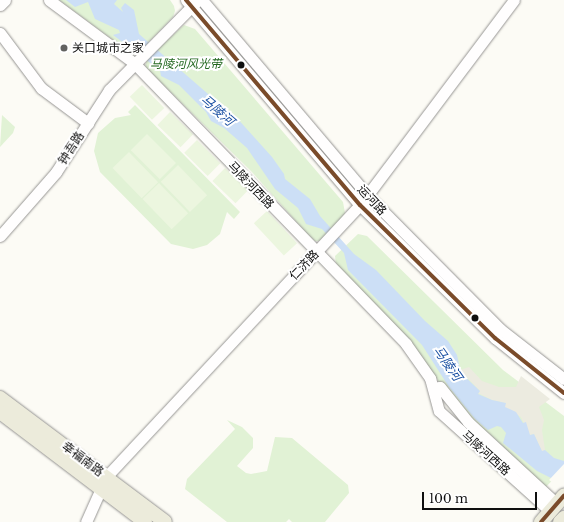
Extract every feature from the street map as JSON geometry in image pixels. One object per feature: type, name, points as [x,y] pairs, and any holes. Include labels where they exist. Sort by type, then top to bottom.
[{"type":"main road","name":"幸福南路","points":[[0,398],[104,483],[145,522]]},
{"type":"main road","name":"幸福南路","points":[[0,412],[104,483],[165,522]]},
{"type":"main road","points":[[541,522],[557,503]]},
{"type":"main road","points":[[560,522],[564,518]]},
{"type":"street","points":[[0,5],[5,0]]},
{"type":"street","name":"马陵河西路","points":[[49,0],[137,61],[316,253],[406,344],[426,370],[433,388],[440,387],[468,422],[557,503]]},
{"type":"street","name":"运河路","points":[[202,0],[368,196],[500,328],[564,379]]},
{"type":"street","name":"仁济路","points":[[86,522],[104,483],[368,196],[514,0]]},
{"type":"street","name":"钟吾路","points":[[0,236],[38,195],[88,123],[104,97],[191,2]]},
{"type":"street","name":"运河路","points":[[191,2],[360,205],[495,338],[564,393]]},
{"type":"street","points":[[0,33],[41,88],[88,123]]},
{"type":"green space","name":"马陵河风光带","points":[[59,0],[170,0],[175,11],[173,17],[140,51],[132,54]]},
{"type":"green space","name":"马陵河风光带","points":[[184,25],[195,29],[343,202],[345,213],[343,218],[321,241],[315,241],[310,237],[251,171],[145,67],[147,59]]},
{"type":"green space","points":[[142,85],[164,108],[152,120],[130,97]]},
{"type":"green space","points":[[135,105],[240,212],[234,219],[227,212],[220,234],[207,245],[193,249],[171,244],[100,172],[94,151],[98,133],[115,118],[131,115],[128,112]]},
{"type":"green space","points":[[170,112],[193,134],[181,147],[157,125]]},
{"type":"green space","points":[[2,115],[15,127],[13,133],[0,147]]},
{"type":"green space","points":[[147,134],[176,163],[160,179],[131,150]]},
{"type":"green space","points":[[197,140],[220,163],[208,176],[184,153]]},
{"type":"green space","points":[[129,152],[158,182],[142,198],[112,168]]},
{"type":"green space","points":[[178,165],[207,195],[190,212],[161,182]]},
{"type":"green space","points":[[225,168],[248,190],[236,203],[212,181]]},
{"type":"green space","points":[[159,183],[188,213],[172,229],[142,199]]},
{"type":"green space","points":[[267,211],[297,243],[284,255],[254,223]]},
{"type":"green space","points":[[358,234],[367,236],[503,370],[564,416],[564,468],[544,489],[453,401],[426,364],[336,265],[335,256]]},
{"type":"green space","points":[[227,420],[242,427],[253,438],[253,448],[237,466],[246,473],[251,474],[267,471],[275,437],[292,438],[348,485],[349,493],[325,522],[292,522],[289,519],[286,522],[227,522],[185,489],[187,479],[235,429]]},
{"type":"shaded area","points":[[469,367],[482,381],[499,387],[516,387],[521,376],[550,399],[539,407],[544,420],[542,430],[545,450],[542,452],[534,434],[530,435],[521,417],[504,407],[505,403],[492,400],[478,393],[480,391],[460,370]]},
{"type":"water","name":"马陵河","points":[[66,0],[117,0],[114,4],[123,12],[121,8],[125,3],[134,10],[139,34],[215,100],[222,110],[227,111],[236,117],[272,157],[284,174],[285,179],[310,199],[320,216],[354,254],[376,270],[425,321],[448,341],[457,355],[461,373],[480,391],[478,394],[492,400],[506,403],[505,407],[516,412],[523,423],[526,422],[530,435],[534,434],[542,451],[545,450],[554,458],[564,461],[564,489],[553,479],[537,471],[503,443],[506,433],[501,427],[497,426],[488,430],[475,419],[449,387],[422,345],[348,270],[344,253],[322,229],[306,224],[298,208],[275,189],[247,148],[224,128],[211,121],[206,112],[179,85],[161,76],[159,65],[153,65],[113,35],[120,33],[119,30],[95,19],[88,2],[75,7]]},
{"type":"pier","points":[[564,464],[564,491],[549,480]]},
{"type":"transit line","points":[[186,0],[360,205],[495,338],[564,393]]},
{"type":"transit line","points":[[541,522],[564,496]]},
{"type":"place","name":"关口城市之家","points":[[64,48]]}]
